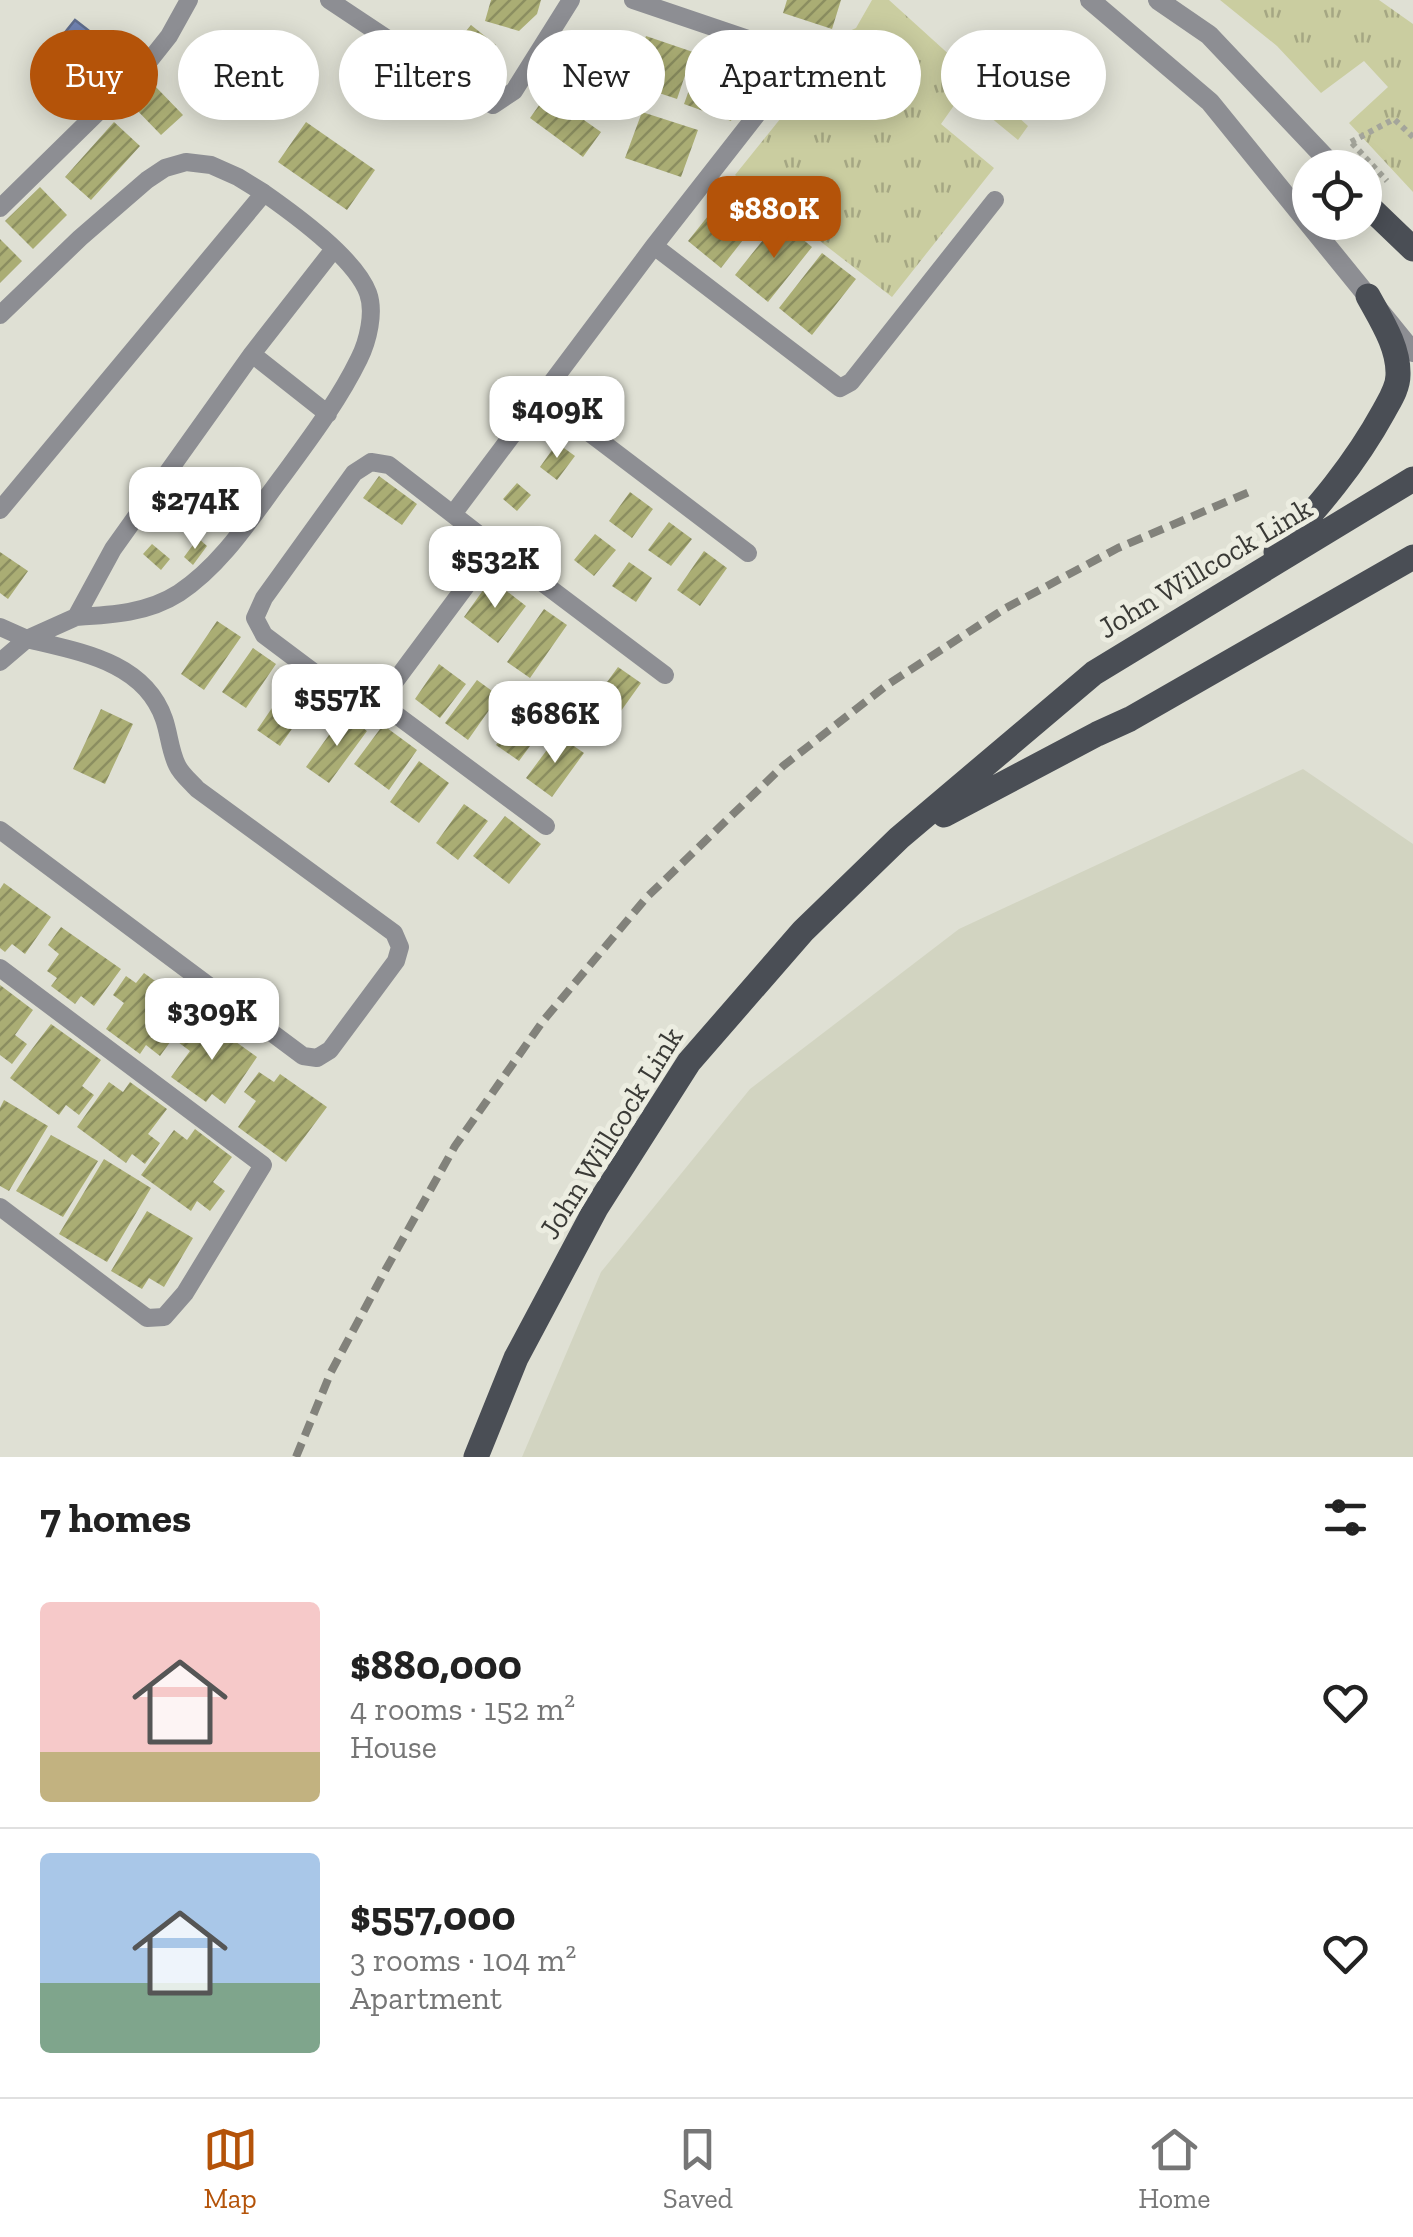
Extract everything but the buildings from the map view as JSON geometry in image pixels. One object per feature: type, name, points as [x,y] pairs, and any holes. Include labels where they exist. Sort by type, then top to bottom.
[{"type":"main road","points":[[1382,219],[1413,249]]},
{"type":"main road","points":[[1252,577],[1337,485],[1396,389],[1393,346],[1368,296]]},
{"type":"main road","name":"John Willcock Link","points":[[476,1457],[516,1358],[587,1225],[689,1062],[803,931],[899,838],[1094,673],[1413,479]]},
{"type":"main road","name":"John Willcock Link","points":[[899,838],[1130,719],[1413,556]]},
{"type":"street","points":[[1090,0],[1210,102],[1413,352]]},
{"type":"street","points":[[1158,0],[1209,35],[1318,150]]},
{"type":"street","points":[[1382,225],[1413,265]]},
{"type":"lane","points":[[329,0],[357,7],[472,95],[494,106],[514,91],[572,0]]},
{"type":"lane","points":[[453,514],[776,90],[778,72],[771,54],[754,42],[633,0]]},
{"type":"lane","points":[[0,208],[146,65],[169,36],[181,4]]},
{"type":"lane","points":[[0,315],[147,180],[165,168],[186,162],[211,165],[238,177],[298,217],[334,249],[368,294],[370,323],[361,356],[328,414],[240,534],[207,570],[177,594],[127,614],[76,617],[27,639],[0,662]]},
{"type":"lane","points":[[0,510],[264,193]]},
{"type":"lane","points":[[654,246],[840,388],[851,382],[995,200]]},
{"type":"lane","points":[[76,617],[113,550],[252,354],[334,249]]},
{"type":"lane","points":[[252,354],[328,414]]},
{"type":"lane","points":[[542,396],[748,553]]},
{"type":"lane","points":[[495,547],[379,702],[367,706],[356,704],[264,635],[255,618],[264,598],[354,473],[370,462],[390,464],[665,675]]},
{"type":"lane","points":[[0,627],[27,639],[86,653],[131,673],[150,690],[163,716],[177,767],[197,789],[394,933],[400,947],[396,961],[330,1050],[317,1058],[303,1056],[0,830]]},
{"type":"lane","points":[[379,702],[546,826]]},
{"type":"lane","points":[[0,968],[263,1164],[185,1294],[164,1317],[148,1318],[0,1207]]},
{"type":"path","points":[[1350,142],[1394,119],[1413,138]]},
{"type":"shaded area","points":[[1303,769],[1413,844],[1413,1457],[522,1457],[601,1272],[750,1089],[959,929]]},
{"type":"green space","points":[[872,0],[889,0],[941,47],[941,124],[994,168],[892,297],[735,175],[779,120],[921,120],[921,30],[852,30]]},
{"type":"green space","points":[[1220,0],[1379,0],[1413,24],[1413,192],[1382,159],[1382,150],[1374,150],[1349,123],[1388,87],[1364,61],[1321,93],[1277,46]]},
{"type":"green space","points":[[994,120],[1021,120],[1028,126],[1018,140]]},
{"type":"water","points":[[75,20],[88,30],[67,30]]},
{"type":"railway","points":[[296,1457],[331,1372],[455,1146],[543,1021],[647,897],[783,766],[887,685],[1004,609],[1118,548],[1254,490]]}]
